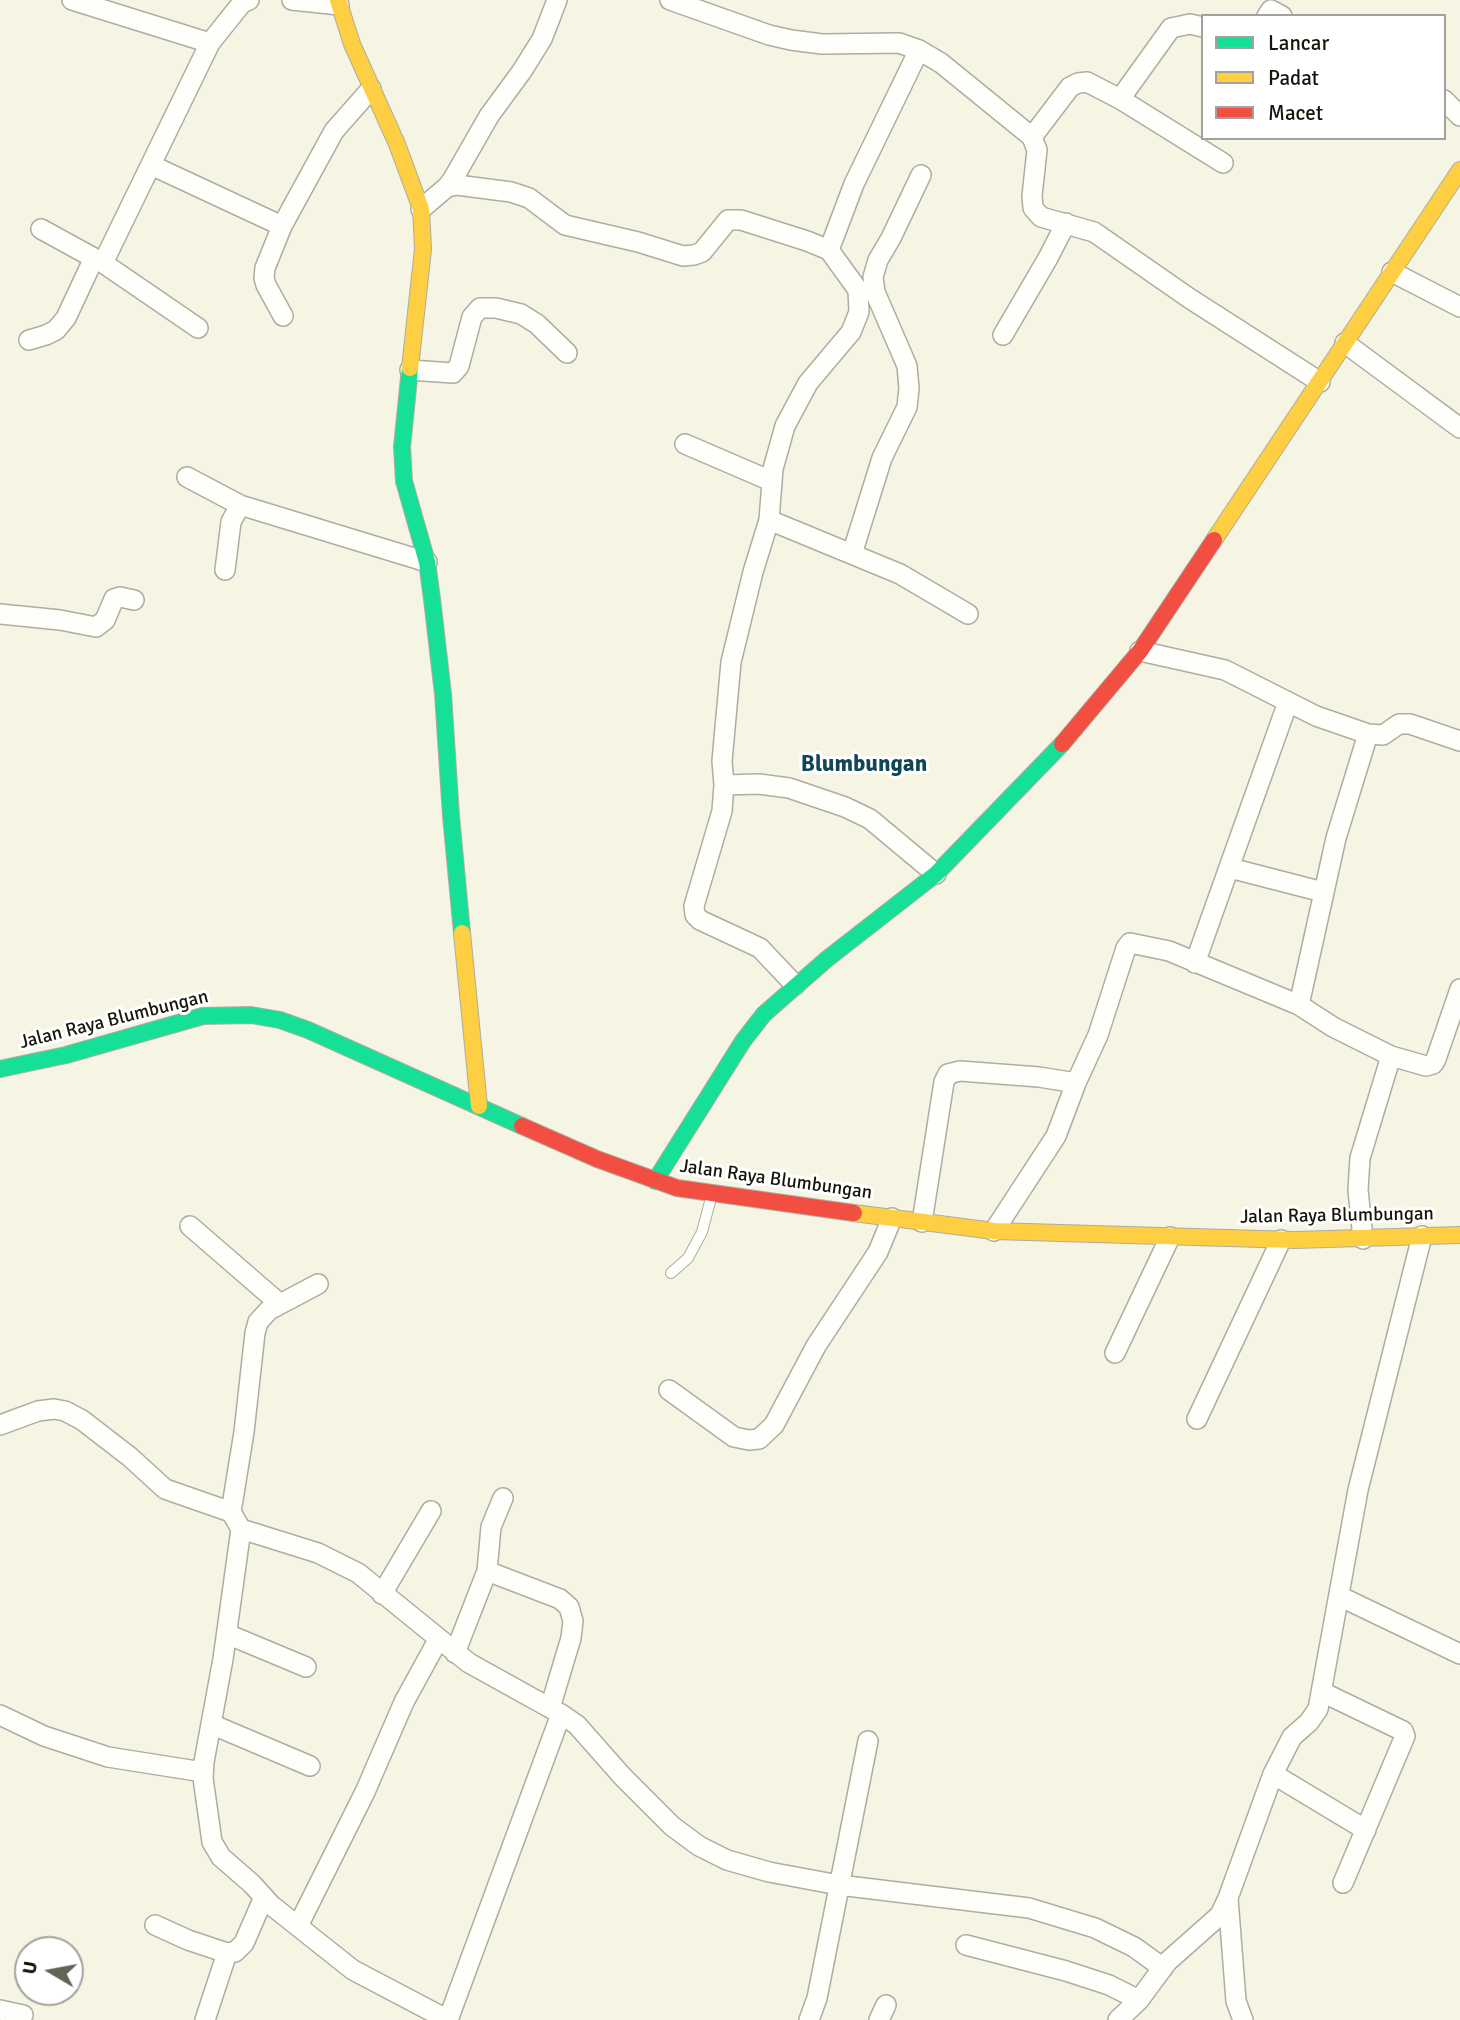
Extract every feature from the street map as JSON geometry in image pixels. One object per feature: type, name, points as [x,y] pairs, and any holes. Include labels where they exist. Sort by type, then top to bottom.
[{"type":"street","points":[[72,0],[210,43]]},
{"type":"street","points":[[292,0],[338,3],[352,44],[397,144],[421,209],[423,249],[402,447],[404,481],[427,562],[443,694],[451,816],[479,1106]]},
{"type":"street","points":[[421,209],[447,187],[489,116],[542,38],[557,0]]},
{"type":"street","points":[[670,0],[769,35],[791,40],[822,44],[899,43],[919,50],[941,63],[1032,137],[1037,150],[1033,208],[1041,216],[1094,232],[1189,298],[1320,382]]},
{"type":"street","points":[[29,340],[56,330],[66,318],[151,165],[210,43],[242,1]]},
{"type":"street","points":[[1120,99],[1171,28],[1190,24],[1201,27]]},
{"type":"street","points":[[829,250],[854,184],[919,50]]},
{"type":"street","points":[[1032,137],[1070,87],[1087,82],[1120,99],[1223,163]]},
{"type":"street","points":[[283,316],[264,278],[265,268],[282,226],[334,131],[371,89]]},
{"type":"street","points":[[1446,102],[1460,116]]},
{"type":"street","points":[[151,165],[282,226]]},
{"type":"street","points":[[655,1181],[743,1041],[764,1014],[795,985],[936,874],[1028,783],[1140,651],[1460,170]]},
{"type":"street","points":[[852,554],[882,458],[907,407],[909,388],[907,366],[874,292],[873,277],[878,260],[921,175]]},
{"type":"street","points":[[447,187],[457,185],[510,192],[529,198],[565,225],[638,242],[683,256],[702,252],[724,222],[733,219],[829,250],[858,290],[859,312],[851,332],[808,383],[785,426],[771,481],[769,520],[731,662],[722,761],[722,811],[694,906],[695,915],[700,920],[760,948],[795,985]]},
{"type":"street","points":[[1003,335],[1066,223]]},
{"type":"street","points":[[41,229],[99,261],[198,328]]},
{"type":"street","points":[[1392,272],[1460,307]]},
{"type":"street","points":[[410,370],[453,373],[459,366],[472,317],[480,308],[496,308],[521,314],[537,324],[567,353]]},
{"type":"street","points":[[1345,343],[1460,428]]},
{"type":"street","points":[[685,444],[771,481]]},
{"type":"street","points":[[187,477],[240,505],[427,562]]},
{"type":"street","points":[[225,569],[231,522],[240,505]]},
{"type":"street","points":[[769,520],[916,582],[968,614]]},
{"type":"street","points":[[0,614],[61,620],[96,627],[105,620],[114,599],[120,597],[134,600]]},
{"type":"street","points":[[1140,651],[1225,670],[1315,716],[1368,734],[1383,735],[1399,724],[1409,724],[1460,741]]},
{"type":"street","points":[[1195,963],[1288,702]]},
{"type":"street","points":[[1299,1005],[1323,892],[1349,792],[1368,734]]},
{"type":"street","points":[[724,785],[760,784],[789,788],[845,807],[870,819],[936,874]]},
{"type":"street","points":[[1230,868],[1323,892]]},
{"type":"street","points":[[994,1231],[1056,1136],[1098,1035],[1128,944],[1132,942],[1169,951],[1299,1005],[1334,1027],[1391,1056],[1426,1066],[1433,1064],[1460,989]]},
{"type":"street","name":"Jalan Raya Blumbungan","points":[[0,1069],[77,1052],[203,1016],[251,1015],[280,1020],[309,1030],[597,1159],[677,1188],[994,1231],[1281,1240],[1460,1235]]},
{"type":"street","points":[[1363,1239],[1358,1190],[1360,1158],[1391,1056]]},
{"type":"street","points":[[922,1222],[944,1082],[948,1074],[960,1071],[1039,1077],[1076,1083]]},
{"type":"street","points":[[669,1390],[734,1437],[759,1439],[774,1425],[816,1346],[878,1252],[892,1218]]},
{"type":"street","points":[[190,1226],[279,1304]]},
{"type":"street","points":[[1118,2020],[1139,2000],[1165,1965],[1224,1907],[1273,1774],[1292,1737],[1309,1722],[1318,1709],[1358,1490],[1422,1236]]},
{"type":"street","points":[[1115,1353],[1170,1237]]},
{"type":"street","points":[[1197,1419],[1281,1240]]},
{"type":"street","points":[[318,1284],[263,1314],[255,1333],[227,1634],[203,1772],[212,1842],[221,1857],[264,1897],[353,1970],[448,2020],[555,1711],[573,1621],[569,1607],[560,1599],[487,1572]]},
{"type":"street","points":[[0,1425],[38,1411],[65,1410],[130,1457],[165,1489],[330,1558],[358,1573],[469,1663],[555,1711],[589,1736],[622,1776],[672,1826],[699,1846],[727,1860],[769,1872],[839,1885],[1029,1908],[1095,1928],[1165,1965]]},
{"type":"street","points":[[455,1653],[487,1572],[491,1527],[503,1497]]},
{"type":"street","points":[[382,1594],[431,1511]]},
{"type":"street","points":[[1339,1596],[1460,1654]]},
{"type":"street","points":[[227,1634],[306,1667]]},
{"type":"street","points":[[298,1926],[365,1792],[404,1702],[438,1640]]},
{"type":"street","points":[[1322,1692],[1403,1731],[1405,1736],[1343,1884]]},
{"type":"street","points":[[0,1714],[44,1736],[108,1757],[203,1772]]},
{"type":"street","points":[[211,1724],[310,1766]]},
{"type":"street","points":[[809,2020],[817,1998],[868,1741]]},
{"type":"street","points":[[1273,1774],[1366,1830]]},
{"type":"street","points":[[155,1924],[188,1940],[227,1953],[240,1950],[264,1897]]},
{"type":"street","points":[[1224,1907],[1236,2001],[1243,2020]]},
{"type":"street","points":[[966,1945],[1066,1971],[1109,1985],[1139,2000]]},
{"type":"street","points":[[205,2020],[227,1953]]},
{"type":"street","points":[[0,2010],[23,2015]]},
{"type":"lane","points":[[671,1273],[688,1258],[702,1232],[712,1194]]},
{"type":"traffic: fast","points":[[410,368],[402,447],[404,481],[427,562],[432,599],[443,694],[462,933]]},
{"type":"traffic: fast","points":[[655,1181],[743,1041],[764,1014],[827,959],[936,874],[1062,744]]},
{"type":"traffic: fast","points":[[0,1069],[66,1055],[203,1016],[251,1015],[280,1020],[308,1030],[522,1126]]},
{"type":"traffic: slow","points":[[338,0],[352,44],[397,144],[421,209],[423,249],[410,368]]},
{"type":"traffic: slow","points":[[1214,540],[1460,170]]},
{"type":"traffic: slow","points":[[462,933],[479,1106]]},
{"type":"traffic: slow","points":[[854,1213],[994,1231],[1295,1240],[1460,1235]]},
{"type":"traffic: jam","points":[[1062,744],[1140,651],[1214,540]]},
{"type":"traffic: jam","points":[[522,1126],[597,1159],[677,1188],[854,1213]]},
{"type":"district","name":"Blumbungan","points":[[864,765]]}]
